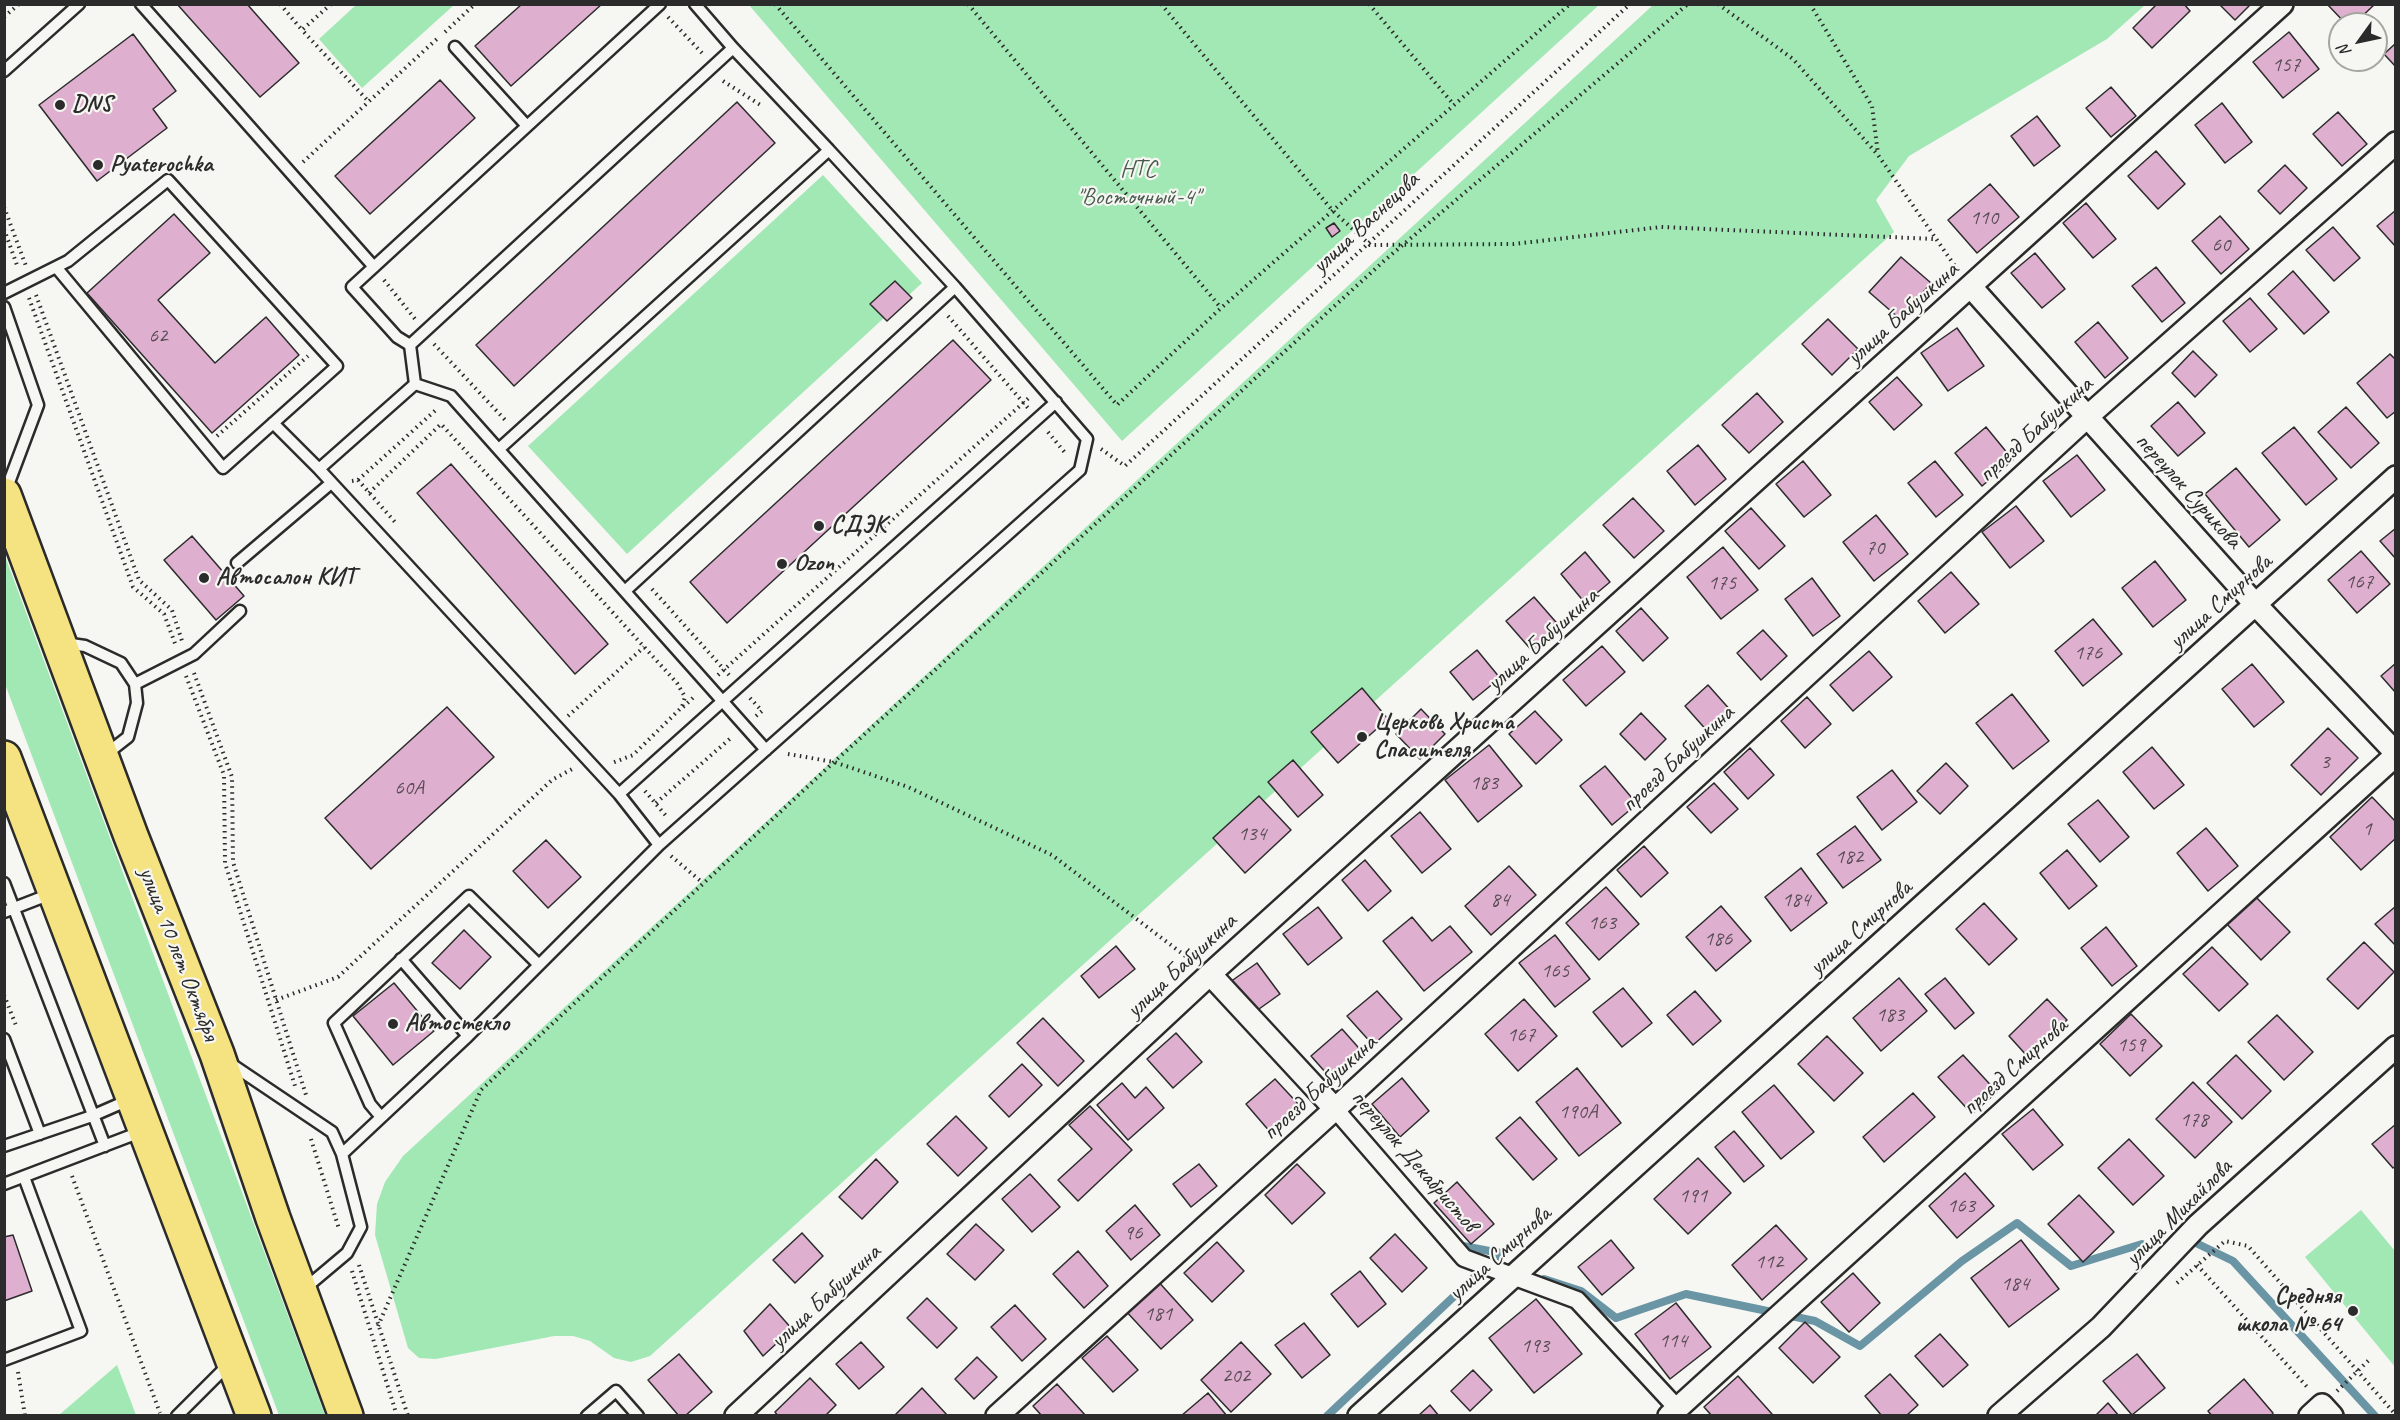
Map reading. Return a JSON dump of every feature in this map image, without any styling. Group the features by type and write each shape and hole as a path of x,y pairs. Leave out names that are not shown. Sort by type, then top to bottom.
{"main road":[{"name":"улица 10 лет Октября","path":"4,494 102,757 217,1054 346,1416"},
{"path":"4,758 254,1416"}],"street":[{"name":"улица Бабушкина","path":"736,1416 1210,975 2282,4"},
{"name":"проезд Бабушкина","path":"997,1416 2087,417 2396,143"},
{"name":"переулок Сурикова","path":"1971,287 2256,605 2396,754"},
{"name":"улица Смирнова","path":"1359,1416 2396,477"},
{"name":"проезд Смирнова","path":"1676,1413 2396,754"},
{"name":"переулок Декабристов","path":"1210,975 1335,1108 1464,1258 1577,1300 1676,1413"},
{"name":"улица Михайлова","path":"1999,1416 2101,1327 2219,1205 2396,1047"}],"lane":[{"path":"4,71 79,4"},
{"path":"141,4 374,267"},
{"path":"342,1154 468,1036 659,845 1080,470 1088,439 955,286 733,48 695,4"},
{"path":"410,345 396,337 352,287 659,5"},
{"path":"455,47 527,126"},
{"path":"410,345 733,48"},
{"path":"499,449 828,150"},
{"path":"4,293 27,282 56,267 68,261 168,180 337,366 223,468 56,267"},
{"path":"625,591 955,286"},
{"path":"4,306 38,405 4,494"},
{"path":"410,345 415,384"},
{"path":"415,384 451,396 766,750"},
{"path":"319,469 415,384"},
{"path":"619,794 1056,402"},
{"path":"273,423 319,469 330,484 619,794 659,845"},
{"path":"237,563 330,484"},
{"path":"135,684 184,659 240,611"},
{"path":"59,642 85,646 104,653 121,663 135,684 137,703 128,737 102,757"},
{"path":"4,883 9,910 105,1146"},
{"path":"9,910 56,892"},
{"path":"381,1117 370,1104 334,1023 469,896 539,965"},
{"path":"402,959 468,1036"},
{"path":"4,1038 40,1134"},
{"path":"217,1054 332,1132 342,1154 360,1227 350,1249 300,1292"},
{"path":"4,1146 92,1116 134,1098"},
{"path":"4,1184 146,1130"},
{"path":"4,1360 81,1331 24,1176"},
{"path":"177,1416 233,1360"},
{"path":"587,1416 616,1391 638,1416"}],"path":[{"path":"4,17 19,4"},
{"path":"280,4 369,102"},
{"path":"302,30 331,4"},
{"path":"310,171 302,163 475,4"},
{"path":"775,4 1117,405 1221,308 1570,4"},
{"path":"968,4 1221,308"},
{"path":"1161,4 1332,210 1370,245 1514,244 1661,227 1934,239"},
{"path":"1369,4 1454,105"},
{"name":"улица Васнецова","path":"1088,439 1125,466 1370,245 1630,4"},
{"path":"378,1326 482,1090 834,762 1402,245 1688,4"},
{"path":"1718,4 1794,59 1878,155 1934,239 1971,287"},
{"path":"1810,4 1872,106 1878,155"},
{"path":"659,5 704,55 707,71 766,108"},
{"path":"436,40 443,50"},
{"path":"4,207 27,282 134,587 164,614 232,777 233,862 314,1119"},
{"path":"4,229 27,282 139,580 172,610 184,659 224,775 225,863 302,1110 408,1416"},
{"path":"937,303 1080,470"},
{"path":"205,447 319,347"},
{"path":"276,1000 338,977 552,780 586,761 603,758 613,763 633,755 682,707 1043,386"},
{"path":"330,484 358,480 451,396"},
{"path":"369,493 441,424 677,683 685,697 682,707"},
{"path":"358,480 400,529"},
{"path":"568,716 644,647"},
{"path":"560,707 575,725"},
{"path":"766,750 834,762 908,787 1052,855 1210,975"},
{"path":"659,845 703,883"},
{"path":"4,995 21,1040"},
{"path":"67,1161 161,1416"},
{"path":"2203,1259 2224,1241 2248,1246 2396,1414"},
{"path":"350,1249 397,1416"},
{"path":"2197,1265 2325,1407 2357,1371 2372,1358"},
{"path":"16,1355 25,1416"}],"green space":[{"path":"357,4 454,5 362,88 319,39"},
{"name":"НТС \"Восточный-4\"","path":"749,5 1599,5 1122,441"},
{"path":"1653,5 2145,5 2107,39 1909,156 1876,200 1894,232 650,1356 631,1362 614,1358 590,1341 573,1336 554,1336 436,1359 419,1358 408,1348 375,1235 377,1204 385,1182 403,1156"},
{"path":"823,175 922,283 627,554 528,446"},
{"path":"4,556 325,1415 279,1415 5,684"},
{"path":"2361,1210 2395,1251 2395,1367 2305,1257"},
{"path":"117,1365 136,1415 59,1415"}],"building":[{"path":"177,4 247,4 299,63 260,97"},
{"path":"522,4 602,4 511,86 475,46"},
{"path":"2157,4 2184,4 2190,11 2152,48 2133,28"},
{"path":"2219,4 2251,4 2235,20"},
{"path":"2327,4 2375,4 2367,12 2335,12"},
{"path":"2289,32 2319,69 2283,98 2253,62"},
{"path":"133,34 176,91 153,109 167,128 97,181 39,105"},
{"path":"2396,43 2396,67 2388,58 2388,50"},
{"path":"440,80 475,118 370,214 335,176"},
{"path":"2111,87 2136,116 2111,137 2086,108"},
{"path":"737,102 775,143 514,386 476,345"},
{"path":"2222,103 2252,142 2225,163 2195,125"},
{"path":"2338,112 2367,144 2342,166 2313,134"},
{"path":"2037,116 2060,146 2034,166 2011,136"},
{"path":"2156,151 2185,184 2158,209 2128,176"},
{"path":"2285,165 2307,188 2280,214 2258,191"},
{"path":"1990,184 2019,217 1977,253 1948,220"},
{"path":"2086,203 2116,239 2093,258 2063,223"},
{"path":"2396,210 2396,247 2377,226"},
{"path":"174,214 210,253 158,300 215,363 266,317 299,355 212,433 87,293"},
{"path":"2220,216 2249,249 2221,274 2192,241"},
{"path":"1334,223 1340,231 1332,237 1326,228"},
{"path":"2333,227 2360,258 2334,281 2306,250"},
{"path":"2035,253 2065,289 2042,308 2011,273"},
{"path":"1901,257 1931,283 1900,319 1869,292"},
{"path":"2156,267 2185,303 2162,322 2132,286"},
{"path":"2293,271 2329,312 2304,334 2268,294"},
{"path":"895,281 912,298 887,321 870,304"},
{"path":"2250,298 2277,329 2250,352 2223,321"},
{"path":"1828,319 1858,349 1832,375 1802,344"},
{"path":"2098,322 2128,358 2105,378 2075,342"},
{"path":"1957,328 1984,366 1948,391 1921,353"},
{"path":"953,340 991,380 727,623 690,582"},
{"path":"2193,351 2217,375 2195,397 2172,373"},
{"path":"2390,354 2396,360 2396,411 2387,418 2357,383"},
{"path":"1897,377 1922,405 1894,430 1869,402"},
{"path":"1757,393 1783,422 1749,453 1722,425"},
{"path":"2178,402 2205,433 2178,456 2151,426"},
{"path":"2346,407 2379,443 2351,468 2318,432"},
{"path":"1986,427 2013,460 1982,486 1955,453"},
{"path":"2294,427 2337,479 2306,505 2262,453"},
{"path":"1698,445 1726,479 1695,505 1667,471"},
{"path":"2077,455 2105,490 2071,517 2043,481"},
{"path":"1803,461 1831,495 1804,517 1776,484"},
{"path":"1935,461 1963,495 1936,517 1908,483"},
{"path":"451,464 608,644 575,674 417,493"},
{"path":"2236,468 2280,520 2249,547 2205,494"},
{"path":"1633,498 1664,531 1634,558 1603,525"},
{"path":"2016,506 2044,541 2010,568 1982,532"},
{"path":"1751,508 1785,546 1759,569 1725,531"},
{"path":"1876,515 1908,554 1874,581 1843,542"},
{"path":"2396,528 2396,559 2380,541"},
{"name":"Автосалон КИТ","path":"192,536 244,596 216,620 164,560"},
{"path":"1723,547 1758,590 1721,619 1687,577"},
{"path":"2361,551 2390,584 2357,613 2328,580"},
{"path":"1585,552 1610,582 1585,603 1561,574"},
{"path":"2155,561 2186,600 2153,627 2122,588"},
{"path":"1951,572 1979,604 1945,633 1918,601"},
{"path":"1812,578 1840,616 1813,636 1785,599"},
{"path":"1534,597 1562,629 1534,653 1506,621"},
{"path":"1641,608 1668,638 1643,661 1616,631"},
{"path":"2093,619 2122,654 2083,686 2055,651"},
{"path":"1763,630 1787,656 1761,680 1737,653"},
{"path":"1602,646 1625,672 1586,706 1563,680"},
{"path":"1477,650 1500,678 1473,700 1450,672"},
{"path":"1869,651 1892,677 1853,711 1830,685"},
{"path":"2396,663 2396,693 2381,676"},
{"path":"2252,664 2284,702 2254,727 2222,689"},
{"path":"1708,685 1732,712 1709,733 1685,706"},
{"path":"1362,688 1388,719 1338,763 1311,732"},
{"path":"2012,694 2049,741 2013,769 1976,723"},
{"path":"1807,697 1831,724 1805,748 1781,721"},
{"path":"447,707 494,757 371,869 325,818"},
{"path":"1421,709 1445,734 1420,759 1396,734"},
{"path":"1535,711 1562,740 1536,764 1509,734"},
{"path":"1641,713 1666,739 1645,760 1620,734"},
{"path":"2328,728 2358,758 2321,795 2291,765"},
{"path":"1489,745 1522,786 1478,822 1445,780"},
{"path":"2152,747 2184,785 2154,809 2123,772"},
{"path":"1750,748 1774,775 1748,799 1724,772"},
{"path":"1293,760 1323,795 1298,817 1268,782"},
{"path":"1946,763 1968,786 1940,814 1917,791"},
{"path":"1605,766 1637,804 1612,825 1580,786"},
{"path":"1892,770 1917,802 1882,830 1857,797"},
{"path":"1714,783 1738,809 1711,833 1687,807"},
{"path":"1259,796 1291,830 1245,873 1213,838"},
{"path":"2372,797 2396,822 2396,838 2361,870 2330,837"},
{"path":"2098,800 2129,837 2100,862 2068,824"},
{"path":"1420,812 1451,849 1422,873 1391,836"},
{"path":"1855,826 1881,860 1843,888 1817,854"},
{"path":"2206,828 2238,866 2208,891 2177,853"},
{"path":"546,840 581,877 548,908 513,871"},
{"path":"1644,846 1668,873 1641,897 1617,870"},
{"path":"2067,850 2097,886 2069,909 2040,873"},
{"path":"1365,860 1391,891 1368,911 1342,880"},
{"path":"1509,866 1536,895 1491,935 1465,906"},
{"path":"1801,868 1827,903 1791,931 1765,897"},
{"path":"1606,887 1639,924 1599,960 1566,923"},
{"path":"2254,895 2290,932 2261,960 2225,922"},
{"path":"1984,903 2017,939 1989,965 1956,929"},
{"path":"1721,906 1751,941 1716,971 1686,937"},
{"path":"2396,906 2396,946 2375,924"},
{"path":"1318,907 1342,938 1308,965 1283,934"},
{"path":"1412,917 1432,941 1450,926 1472,952 1424,991 1383,941"},
{"path":"2106,927 2137,966 2112,986 2081,948"},
{"path":"464,930 491,957 460,989 432,963"},
{"path":"1555,935 1590,979 1555,1007 1519,963"},
{"path":"2364,942 2394,972 2358,1009 2327,979"},
{"path":"1116,946 1135,969 1099,998 1081,976"},
{"path":"2212,947 2248,984 2219,1011 2183,974"},
{"path":"1257,963 1280,994 1252,1014 1230,982"},
{"path":"1899,978 1927,1011 1881,1051 1853,1018"},
{"path":"1945,978 1974,1013 1955,1029 1925,994"},
{"name":"Автостекло","path":"394,983 434,1031 393,1065 353,1016"},
{"path":"1623,988 1652,1023 1622,1047 1593,1012"},
{"path":"1377,991 1402,1019 1373,1045 1347,1016"},
{"path":"1695,991 1721,1021 1693,1045 1667,1015"},
{"path":"1524,999 1557,1036 1518,1071 1485,1034"},
{"path":"2047,999 2067,1020 2028,1057 2009,1036"},
{"path":"2131,1014 2162,1046 2130,1076 2100,1044"},
{"path":"2277,1015 2313,1052 2284,1080 2248,1042"},
{"path":"1043,1018 1084,1061 1058,1086 1017,1043"},
{"path":"1342,1029 1365,1055 1334,1082 1311,1056"},
{"path":"1176,1033 1202,1062 1173,1088 1147,1059"},
{"path":"1827,1036 1863,1073 1834,1101 1798,1064"},
{"path":"1963,1055 1997,1092 1972,1114 1938,1077"},
{"path":"2236,1055 2271,1091 2242,1119 2207,1083"},
{"path":"1022,1064 1042,1085 1009,1117 989,1096"},
{"path":"1577,1068 1621,1123 1579,1156 1536,1102"},
{"path":"1402,1078 1429,1111 1400,1137 1372,1104"},
{"path":"1275,1079 1301,1107 1271,1133 1246,1104"},
{"path":"2193,1082 2232,1122 2195,1158 2156,1119"},
{"path":"1122,1083 1135,1098 1146,1087 1164,1108 1128,1140 1097,1105"},
{"path":"1774,1085 1814,1132 1781,1159 1742,1112"},
{"path":"1913,1093 1935,1117 1884,1162 1863,1137"},
{"path":"1090,1106 1132,1150 1078,1201 1058,1180 1092,1149 1069,1125"},
{"path":"2033,1109 2063,1145 2033,1170 2002,1134"},
{"path":"956,1116 987,1148 958,1176 927,1144"},
{"path":"1520,1117 1557,1159 1533,1180 1496,1138"},
{"path":"2396,1124 2396,1166 2393,1168 2372,1144"},
{"path":"1734,1131 1764,1166 1744,1182 1715,1147"},
{"path":"2129,1139 2164,1176 2133,1205 2098,1168"},
{"path":"1698,1158 1731,1193 1688,1234 1654,1199"},
{"path":"876,1159 898,1182 862,1219 839,1197"},
{"path":"1199,1164 1217,1186 1191,1207 1173,1184"},
{"path":"1297,1164 1325,1193 1292,1224 1265,1195"},
{"path":"1965,1173 1994,1206 1957,1238 1929,1206"},
{"path":"1030,1174 1060,1207 1032,1232 1002,1199"},
{"path":"1457,1182 1494,1224 1471,1244 1434,1203"},
{"path":"2079,1195 2114,1232 2083,1262 2048,1224"},
{"path":"1135,1205 1160,1235 1131,1260 1106,1231"},
{"path":"976,1224 1004,1250 975,1280 947,1254"},
{"path":"1776,1225 1807,1259 1762,1300 1732,1265"},
{"path":"802,1233 823,1256 795,1283 773,1260"},
{"path":"1395,1234 1427,1268 1402,1292 1370,1258"},
{"path":"13,1235 32,1291 4,1301 4,1237"},
{"path":"1611,1240 1634,1268 1602,1295 1578,1267"},
{"path":"2021,1240 2059,1289 2009,1327 1971,1278"},
{"path":"1217,1242 1244,1271 1212,1302 1184,1273"},
{"path":"1078,1251 1108,1286 1084,1308 1053,1274"},
{"path":"1360,1271 1386,1304 1358,1327 1331,1294"},
{"path":"1853,1273 1880,1303 1849,1332 1821,1302"},
{"path":"1156,1279 1193,1320 1161,1349 1124,1309"},
{"path":"927,1298 957,1328 937,1348 907,1318"},
{"path":"1536,1299 1582,1354 1534,1393 1489,1338"},
{"path":"1676,1303 1711,1347 1670,1379 1635,1334"},
{"path":"770,1304 792,1329 763,1356 744,1331"},
{"path":"1015,1305 1046,1339 1022,1361 991,1327"},
{"path":"1805,1322 1840,1357 1813,1383 1779,1348"},
{"path":"1304,1323 1330,1355 1302,1378 1275,1345"},
{"path":"1940,1334 1968,1365 1943,1387 1915,1356"},
{"path":"1107,1336 1138,1370 1113,1392 1082,1358"},
{"path":"861,1342 884,1367 859,1389 836,1364"},
{"path":"1241,1342 1271,1374 1231,1412 1201,1380"},
{"path":"679,1354 712,1392 685,1416 679,1416 648,1380"},
{"path":"2137,1354 2165,1388 2132,1415 2103,1381"},
{"path":"977,1357 997,1377 974,1399 955,1379"},
{"path":"1473,1370 1492,1390 1470,1411 1451,1391"},
{"path":"1890,1374 1918,1405 1906,1416 1882,1416 1865,1396"},
{"path":"1738,1376 1772,1414 1770,1416 1712,1416 1704,1407"},
{"path":"810,1378 836,1405 825,1416 778,1416 775,1412"},
{"path":"2244,1379 2273,1413 2271,1416 2212,1416 2208,1411"},
{"path":"1057,1384 1086,1416 1042,1416 1033,1406"},
{"path":"922,1388 948,1416 894,1416"},
{"path":"1208,1393 1227,1416 1181,1416"},
{"path":"2108,1403 2119,1416 2095,1416"},
{"path":"1430,1405 1439,1416 1418,1416"}],"waterway":[{"path":"1544,1279 1581,1291 1616,1318 1686,1294 1815,1321 1860,1346 1962,1261 2017,1223 2071,1266 2142,1244"},
{"path":"2198,1244 2233,1261 2375,1416"},
{"path":"1458,1245 1500,1253"},
{"path":"1327,1416 1500,1253"}],"place":[{"name":"DNS","path":"60,105"},
{"name":"Pyaterochka","path":"98,165"},
{"name":"СДЭК","path":"819,526"},
{"name":"Ozon","path":"782,564"},
{"name":"Автосалон КИТ","path":"204,578"},
{"name":"Церковь Христа Спасителя","path":"1362,737"},
{"name":"Автостекло","path":"393,1024"},
{"name":"Средняя школа № 64","path":"2353,1311"}]}
